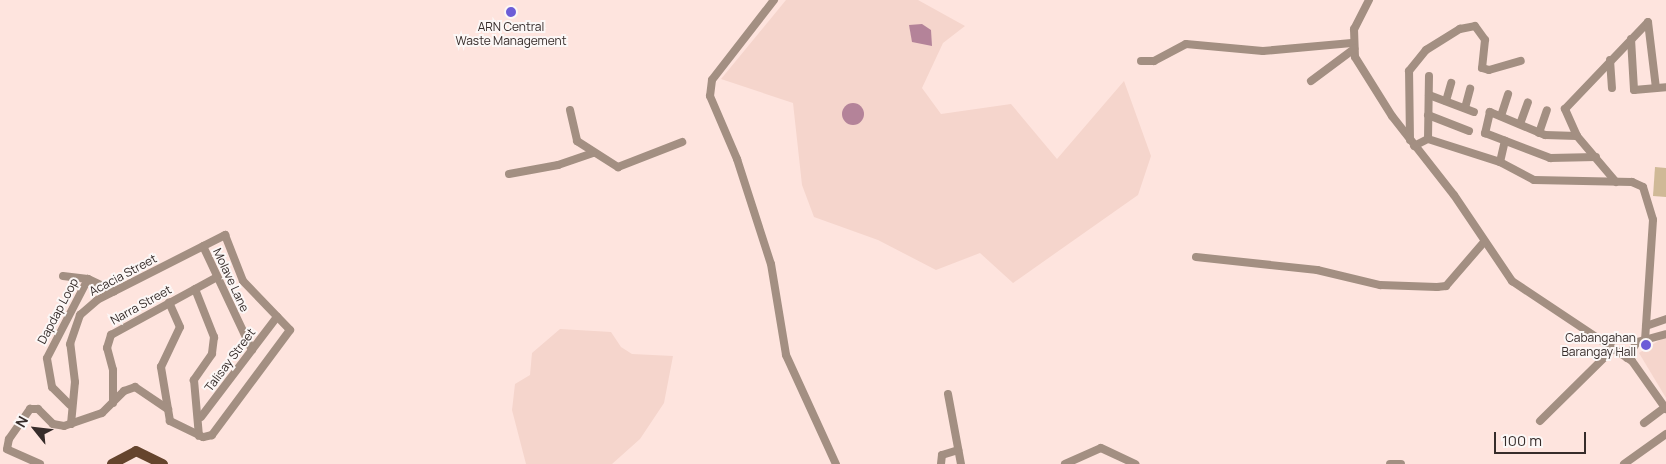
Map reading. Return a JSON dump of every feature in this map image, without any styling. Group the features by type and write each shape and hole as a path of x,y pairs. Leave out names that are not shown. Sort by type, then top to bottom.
{"main road":[{"path":"112,464 136,451 162,464"}],"street":[{"path":"774,0 712,80 710,96 737,159 771,264 786,355 836,464"},
{"path":"1311,81 1353,46 1369,0"},
{"path":"1616,182 1576,136 1565,109 1610,60 1649,22 1656,88"},
{"path":"1412,143 1409,72 1426,50 1460,29 1475,26 1485,40 1482,68 1489,70 1521,61"},
{"path":"1631,39 1634,90 1666,88"},
{"path":"1141,61 1154,61 1186,44 1262,51 1353,46"},
{"path":"1353,46 1412,143 1518,289 1627,358 1666,408 1644,423"},
{"path":"1610,60 1612,88"},
{"path":"1428,139 1429,76"},
{"path":"1446,101 1451,83"},
{"path":"1466,108 1470,89"},
{"path":"1501,116 1508,94"},
{"path":"1429,95 1474,112"},
{"path":"1520,124 1528,102"},
{"path":"570,110 577,141 593,153 618,167 682,142"},
{"path":"1539,133 1547,110"},
{"path":"1576,136 1539,133 1490,112 1485,133 1550,158 1596,157"},
{"path":"1428,115 1469,131"},
{"path":"1412,143 1428,139 1500,162 1534,180 1638,184 1649,198 1653,230 1645,339"},
{"path":"1500,162 1505,141"},
{"path":"509,174 558,166 593,153"},
{"name":"Acacia Street","path":"71,424 70,405 75,382 70,350 73,329 85,310 114,292 224,235 243,281 277,317"},
{"path":"1196,257 1317,270 1380,285 1437,287 1446,286 1484,242"},
{"name":"Molave Lane","path":"203,246 252,350"},
{"path":"63,276 88,278 114,292"},
{"name":"Narra Street","path":"113,403 109,339 118,329 217,277"},
{"name":"Dapdap Loop","path":"70,405 52,387 47,358 88,278"},
{"path":"196,289 214,338 213,351 194,380 201,417 199,436"},
{"path":"170,302 180,327 162,361 168,409 173,425 199,436 212,435 290,330 277,317"},
{"name":"Talisay Street","path":"201,417 277,317"},
{"path":"1646,326 1666,319"},
{"path":"1627,358 1637,342 1666,334"},
{"path":"1540,421 1612,349"},
{"path":"40,464 7,449 27,412 34,408 58,426 71,424 98,415 135,387 168,409"},
{"path":"948,394 961,464"},
{"path":"1624,464 1666,434"},
{"path":"1061,464 1066,464 1101,448 1134,464"},
{"path":"941,464 942,455 958,450"},
{"path":"1390,464 1401,464"}],"shaded area":[{"path":"786,0 918,0 965,26 943,43 922,88 941,114 1011,104 1057,159 1124,81 1151,156 1138,195 1013,283 980,253 936,270 878,240 814,217 802,185 793,103 721,79"},
{"path":"922,24 931,30 932,46 912,42 909,25"},
{"path":"853,103 861,106 864,114 861,122 853,125 845,122 842,114 845,106"},
{"path":"1655,167 1666,168 1666,197 1653,196"},
{"path":"560,329 611,332 621,347 632,354 673,356 664,403 640,439 612,464 526,464 512,410 515,384 530,375 532,353"},
{"path":"1666,336 1666,398 1639,353"}],"place":[{"name":"ARN Central Waste Management","path":"511,12"},
{"name":"Cabangahan Barangay Hall","path":"1646,345"}]}
